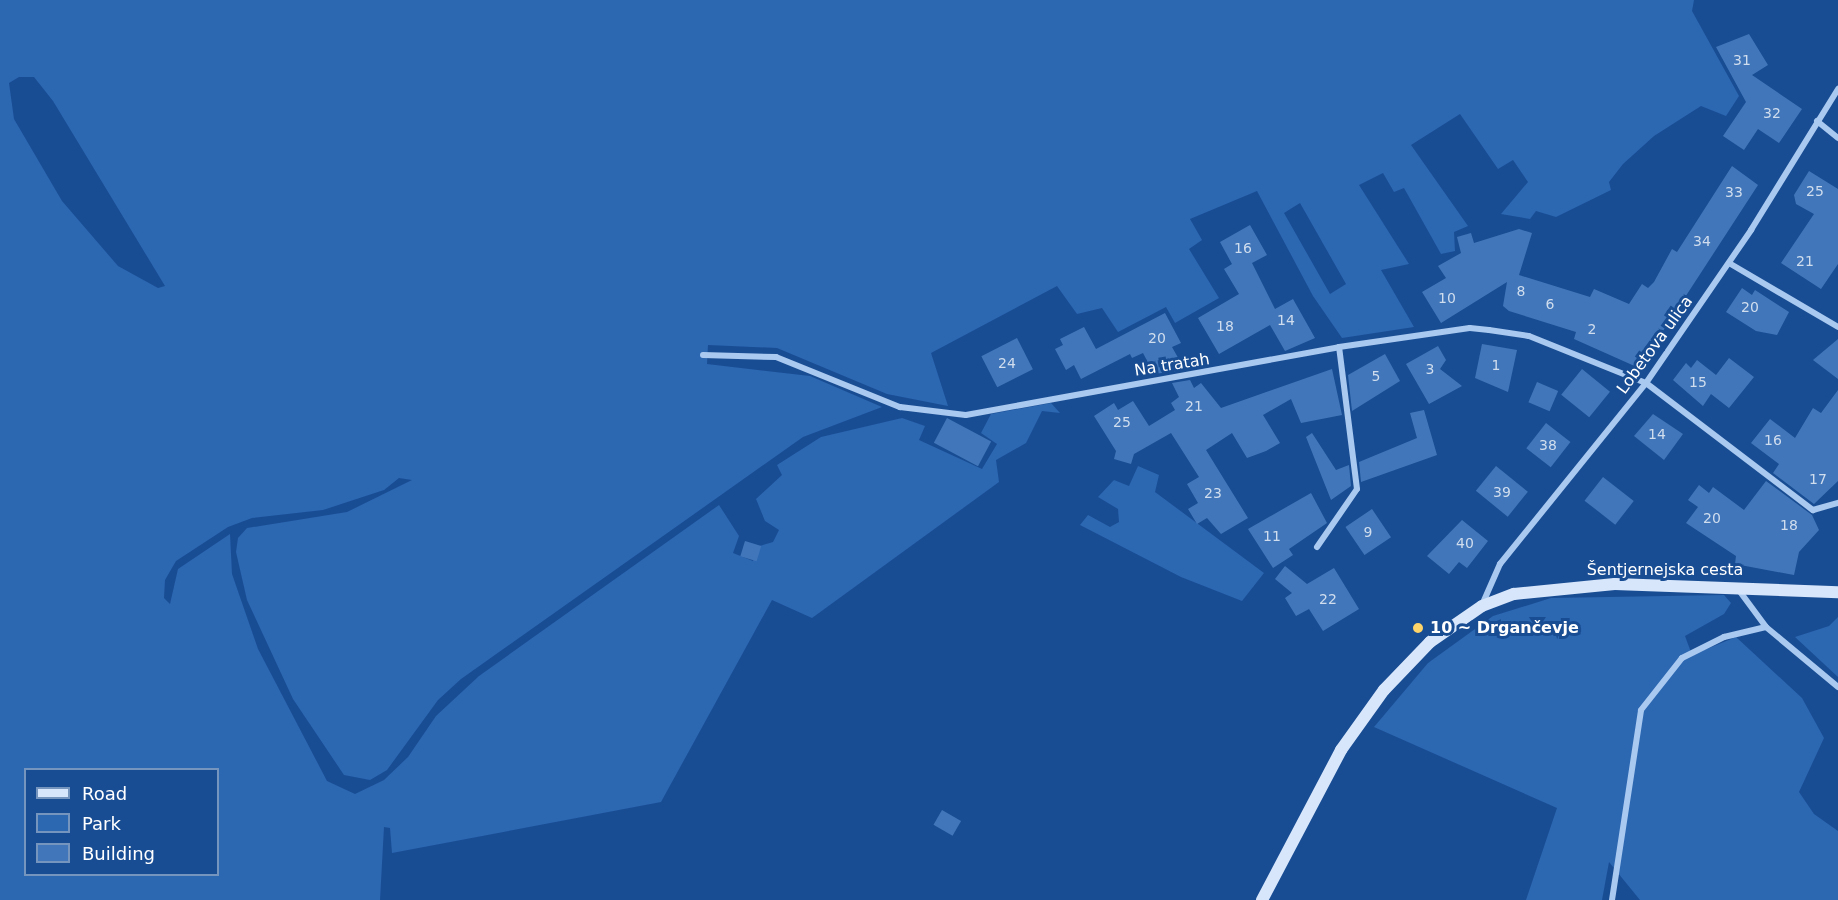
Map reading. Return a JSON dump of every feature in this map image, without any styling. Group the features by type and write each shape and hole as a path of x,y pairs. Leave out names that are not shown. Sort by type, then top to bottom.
{"main road":[{"name":"Šentjernejska cesta","path":"1262,900 1341,750 1401,671 1430,642 1482,606 1514,594 1593,585 1736,587 1838,592"}],"street":[{"name":"Lobetova ulica","path":"1482,606 1500,564 1646,383 1729,263 1838,89"},
{"path":"1817,121 1838,138"},
{"path":"1729,263 1838,327"},
{"name":"Na tratah","path":"703,355 776,357 900,407 966,415 1339,347 1470,328 1529,336 1646,383 1813,510 1838,503"},
{"path":"1317,547 1357,489 1339,347"},
{"path":"1736,587 1766,627 1838,687"},
{"path":"1612,900 1641,710 1682,658 1724,637 1766,627"}],"green space":[{"path":"0,0 1694,0 1692,11 1739,96 1726,116 1701,106 1654,136 1623,164 1609,182 1611,190 1556,217 1536,211 1530,219 1501,214 1528,182 1513,160 1498,169 1460,114 1411,145 1468,226 1454,232 1455,251 1441,254 1404,188 1394,192 1383,173 1359,185 1409,264 1381,270 1414,327 1342,338 1313,296 1257,191 1190,219 1202,240 1189,249 1219,298 1175,323 1166,307 1118,332 1102,308 1077,314 1057,286 931,353 948,406 887,394 777,348 708,345 707,364 810,376 882,407 803,437 461,679 438,700 387,770 370,780 344,775 293,699 247,600 236,552 238,538 247,528 347,512 412,480 399,478 384,490 323,510 252,518 228,527 176,561 165,580 164,598 170,604 178,569 230,534 232,574 258,649 327,781 355,794 384,780 408,757 436,716 479,676 719,505 739,536 733,553 753,561 756,547 773,542 779,530 765,521 756,499 782,475 777,465 821,437 902,418 925,426 919,440 982,469 997,444 981,433 991,414 1051,403 1060,413 1042,411 1026,443 996,460 999,482 812,618 772,600 661,802 392,853 390,828 384,827 380,900 0,900","holes":["19,77 34,77 53,101 165,286 158,288 118,266 62,201 14,119 9,83","1300,203 1346,284 1330,294 1284,213"]},
{"path":"1138,466 1159,475 1155,492 1264,573 1242,601 1181,577 1080,525 1088,515 1110,527 1119,522 1118,509 1098,497 1114,480 1129,486"},
{"path":"1724,595 1731,603 1724,614 1685,636 1692,655 1736,637 1802,698 1824,738 1799,792 1814,814 1838,831 1838,900 1640,900 1609,862 1602,900 1526,900 1557,808 1374,727 1428,663 1493,616 1551,598"},
{"path":"1838,617 1838,677 1795,637 1829,626"}],"building":[{"path":"1749,34 1768,65 1752,75 1802,109 1779,143 1758,129 1744,150 1723,136 1746,102 1716,47"},
{"path":"1732,166 1758,185 1639,368 1574,339 1576,332 1509,311 1503,306 1507,282 1441,323 1422,292 1446,278 1438,266 1461,253 1457,237 1471,233 1474,243 1519,229 1532,233 1519,275 1590,297 1594,289 1629,304 1642,284 1648,288 1654,282 1672,249 1677,252"},
{"path":"1809,171 1838,189 1838,264 1821,289 1781,263 1814,214 1796,204 1794,195"},
{"path":"1250,225 1267,255 1252,263 1275,309 1293,299 1315,338 1285,351 1270,325 1219,354 1198,318 1239,294 1224,269 1232,264 1220,242"},
{"path":"1742,288 1752,295 1755,290 1789,312 1777,335 1756,331 1726,312"},
{"path":"1165,313 1181,343 1172,347 1185,370 1154,374 1143,353 1132,358 1130,354 1081,379 1074,365 1066,370 1055,349 1063,345 1060,339 1084,327 1096,349"},
{"path":"1017,338 1033,369 997,387 981,356"},
{"path":"1838,339 1838,379 1813,360"},
{"path":"1482,344 1517,350 1508,392 1475,378"},
{"path":"1438,346 1446,360 1440,369 1462,386 1429,404 1406,364"},
{"path":"1385,354 1400,381 1352,411 1348,375"},
{"path":"1729,358 1754,377 1729,408 1711,394 1703,406 1673,380 1686,363 1691,368 1697,360 1716,375"},
{"path":"1332,369 1342,415 1301,423 1291,399 1263,415 1280,443 1247,458 1232,433 1206,450 1248,518 1221,534 1207,518 1197,524 1188,509 1198,503 1187,484 1199,477 1171,433 1134,454 1131,464 1114,459 1116,451 1094,416 1114,403 1118,410 1133,401 1149,426 1175,410 1171,403 1179,397 1172,383 1190,380 1194,388 1201,383 1221,408"},
{"path":"1582,369 1610,392 1589,417 1561,395"},
{"path":"1537,382 1558,391 1550,411 1528,402"},
{"path":"1838,390 1838,481 1814,504 1773,473 1779,464 1751,443 1770,419 1795,438 1813,408 1821,413"},
{"path":"1424,410 1437,455 1361,482 1359,462 1417,438 1410,413"},
{"path":"1653,414 1683,434 1664,460 1634,436"},
{"path":"947,418 991,441 978,466 934,443"},
{"path":"1546,423 1570,442 1551,467 1526,448"},
{"path":"1312,433 1336,470 1349,465 1351,486 1331,500 1306,437"},
{"path":"1496,466 1528,492 1508,517 1476,491"},
{"path":"1603,477 1634,501 1615,525 1585,501"},
{"path":"1766,481 1812,515 1819,530 1799,552 1794,575 1735,564 1736,556 1686,523 1698,507 1688,500 1699,485 1709,493 1713,487 1744,510"},
{"path":"1311,493 1327,523 1289,549 1293,555 1273,568 1248,529"},
{"path":"1372,509 1391,537 1364,555 1345,527"},
{"path":"1462,520 1488,541 1467,568 1459,562 1449,574 1427,556"},
{"path":"745,541 761,546 757,561 740,556"},
{"path":"1285,566 1307,584 1334,568 1359,609 1323,631 1309,609 1296,616 1285,598 1292,593 1275,579"},
{"path":"942,810 961,821 953,836 934,825"}],"place":[{"name":"10 ~ Drgančevje","path":"1418,628"}]}
